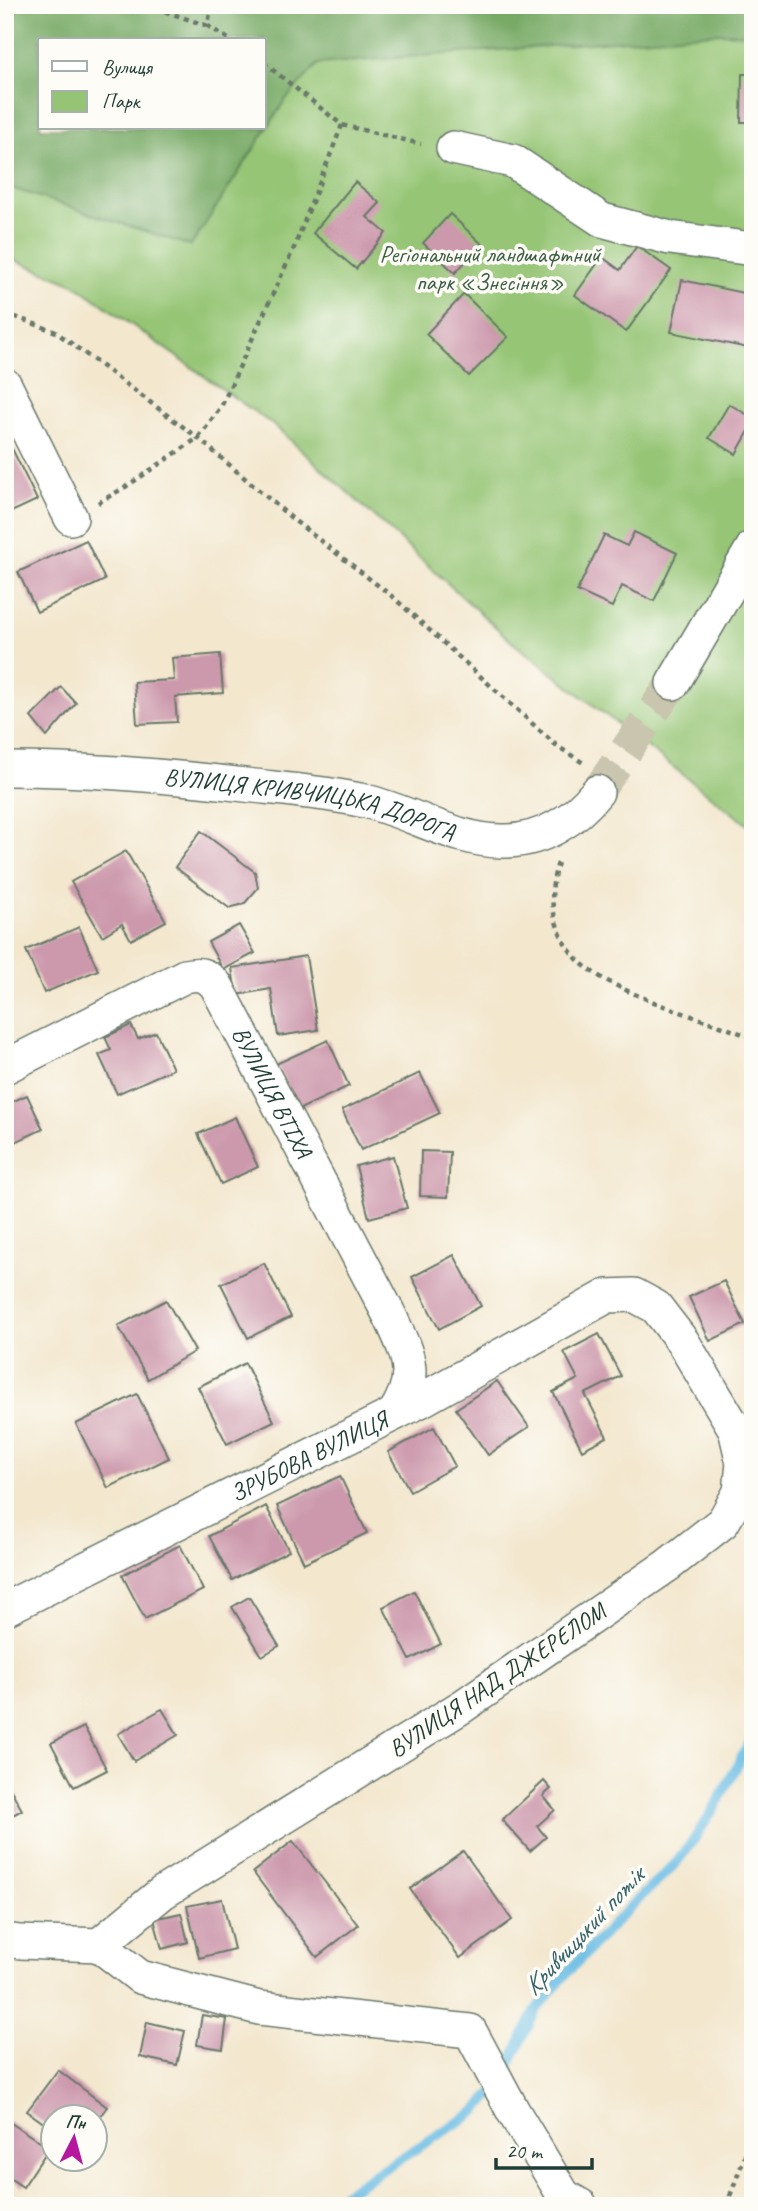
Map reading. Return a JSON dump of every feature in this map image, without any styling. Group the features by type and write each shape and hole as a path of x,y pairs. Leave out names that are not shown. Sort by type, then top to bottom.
{"street":[{"path":"453,148 513,161 602,220 670,238 753,249"},
{"path":"5,385 71,519"},
{"path":"673,683 753,547"},
{"name":"ВУЛИЦЯ КРИВЧИЦЬКА ДОРОГА","path":"5,769 61,769 173,777 300,791 365,801 473,838 506,841 531,838 560,826 587,804 592,779"},
{"name":"ВУЛИЦЯ ВТІХА","path":"5,1067 185,976 196,973 211,979 246,1039 407,1354 409,1388 394,1414"},
{"name":"ВУЛИЦЯ НАД ДЖЕРЕЛОМ","path":"99,1945 162,1893 463,1706 668,1565 723,1522 740,1492 743,1464 735,1429 682,1342 656,1307 634,1295 607,1296"},
{"name":"ЗРУБОВА ВУЛИЦЯ","path":"5,1609 394,1414 607,1296"},
{"path":"5,1940 99,1945 140,1977 259,2008 470,2031 513,2111 564,2196 581,2206"}],"path":[{"path":"146,5 208,26 227,38"},
{"path":"208,26 211,5"},
{"path":"266,65 342,125 443,149 453,148"},
{"path":"127,486 198,438 221,407 294,248 342,125"},
{"path":"5,313 56,332 198,438 295,521 393,597 592,779"},
{"path":"564,857 557,865 552,900 558,931 577,959 608,981 753,1038"},
{"path":"731,2206 730,2196 751,2140 747,2066 753,2039"}],"green space":[{"name":"Регіональний ландшафтний парк «Знесіння»","path":"5,5 753,5 753,829 512,642 276,427 74,284 5,256"},
{"path":"5,5 753,5 753,34 716,33 318,64 286,99 266,130 266,38 38,38 38,130 266,130 191,246 5,186"}],"building":[{"path":"742,74 753,74 753,122 741,122"},
{"path":"355,182 380,203 367,217 386,233 356,269 313,233"},
{"path":"450,214 482,244 455,273 423,243"},
{"path":"637,246 671,270 626,332 575,295 602,257 620,270"},
{"path":"682,280 753,295 753,349 671,332"},
{"path":"464,294 508,337 469,376 426,334"},
{"path":"729,404 753,418 753,424 736,454 709,438"},
{"path":"5,434 37,500 5,515"},
{"path":"634,532 677,553 654,601 622,586 612,607 577,591 604,535 627,546"},
{"path":"86,540 105,580 37,612 18,572"},
{"path":"220,654 223,693 175,697 177,722 137,724 134,682 174,680 172,658"},
{"path":"61,687 76,703 47,737 31,717"},
{"path":"201,831 255,872 258,888 244,904 229,908 175,867"},
{"path":"126,851 166,921 131,940 122,924 102,936 71,882"},
{"path":"239,925 255,953 223,970 208,942"},
{"path":"79,927 98,970 44,993 26,950"},
{"path":"306,956 318,1030 278,1036 271,989 236,995 232,968"},
{"path":"131,1025 138,1039 156,1032 173,1069 117,1094 99,1055 111,1050 105,1037"},
{"path":"328,1040 349,1086 298,1110 276,1064"},
{"path":"420,1073 440,1113 361,1150 342,1110"},
{"path":"27,1095 43,1129 5,1147 5,1105"},
{"path":"235,1117 258,1167 221,1184 198,1134"},
{"path":"421,1151 450,1152 448,1197 420,1196"},
{"path":"393,1156 407,1208 369,1218 356,1166"},
{"path":"454,1255 481,1306 439,1329 412,1277"},
{"path":"264,1263 291,1317 248,1338 221,1284"},
{"path":"724,1281 745,1324 710,1341 689,1297"},
{"path":"166,1300 195,1351 148,1379 118,1326"},
{"path":"599,1334 621,1376 585,1394 607,1437 582,1450 553,1392 578,1379 564,1352"},
{"path":"245,1363 274,1421 227,1444 198,1387"},
{"path":"497,1381 529,1427 488,1455 456,1409"},
{"path":"137,1394 169,1458 108,1488 76,1424"},
{"path":"434,1427 455,1466 410,1491 388,1452"},
{"path":"340,1476 367,1533 304,1563 277,1506"},
{"path":"266,1506 289,1551 232,1580 209,1536"},
{"path":"180,1545 203,1590 145,1619 122,1575"},
{"path":"414,1591 441,1644 410,1660 383,1607"},
{"path":"249,1597 279,1646 262,1656 232,1607"},
{"path":"162,1709 178,1735 134,1761 118,1734"},
{"path":"84,1727 107,1770 74,1787 51,1743"},
{"path":"5,1779 22,1810 5,1819"},
{"path":"544,1781 551,1789 543,1796 555,1810 537,1826 546,1837 530,1851 502,1820"},
{"path":"293,1841 358,1925 317,1957 253,1872"},
{"path":"463,1851 512,1920 460,1958 410,1889"},
{"path":"222,1899 234,1949 199,1958 187,1906"},
{"path":"181,1913 188,1942 162,1949 154,1919"},
{"path":"202,2015 227,2019 223,2049 197,2045"},
{"path":"147,2022 185,2031 177,2065 140,2057"},
{"path":"58,2070 100,2102 38,2102 38,2119 27,2111"},
{"path":"5,2119 38,2141 38,2164 23,2187 5,2175"}],"waterway":[{"name":"Кривчицький потік","path":"504,2076 536,2010 563,1977 676,1863 693,1841 716,1805 753,1736"},
{"name":"Кривчицький потік","path":"324,2206 475,2112 494,2092"}],"tunnel":[{"path":"597,792 673,683"}]}
